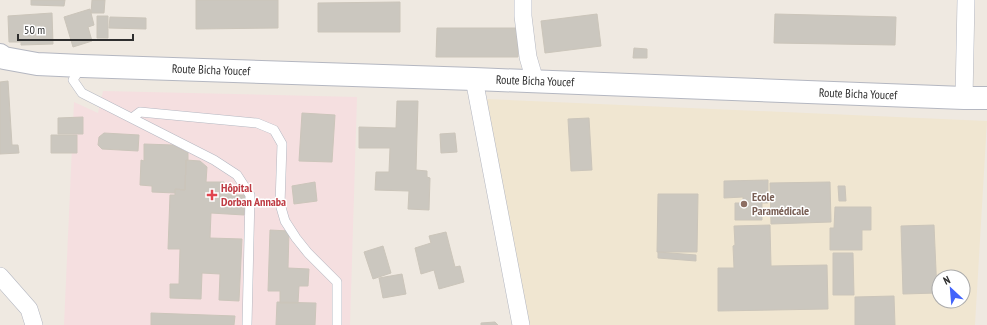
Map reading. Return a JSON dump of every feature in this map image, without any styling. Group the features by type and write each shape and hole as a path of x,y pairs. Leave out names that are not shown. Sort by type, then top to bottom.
{"main road":[{"name":"Route Bicha Youcef","path":"1,57 37,64 82,66 474,78 987,98"}],"street":[{"path":"524,0 528,57 535,81"},
{"path":"964,98 966,0"},
{"path":"474,78 521,325"},
{"path":"0,276 29,309 34,325"}],"lane":[{"path":"82,66 73,80 82,93 214,160 237,175 250,195 247,325"},
{"path":"132,118 140,112 257,123 274,130 282,144 280,204 285,221 308,253 336,282 337,325"}],"shaded area":[{"name":"Hôpital Dorban Annaba","path":"103,91 357,97 350,325 64,325 74,102 98,113"},
{"name":"Ecole Paramédicale","path":"487,99 987,121 975,325 527,325"}],"building":[{"path":"31,0 65,0 64,6 31,5"},
{"path":"92,0 105,0 104,13 91,13"},
{"path":"196,0 278,0 278,28 196,29"},
{"path":"400,2 400,32 318,32 318,3"},
{"path":"90,9 94,25 88,27 92,41 73,47 64,17"},
{"path":"52,13 53,44 21,45 21,42 9,42 8,16"},
{"path":"597,14 601,46 545,53 541,21"},
{"path":"775,14 896,17 895,45 774,43"},
{"path":"97,16 108,16 108,38 97,38"},
{"path":"110,17 146,18 146,29 109,28"},
{"path":"437,28 518,28 518,57 436,57"},
{"path":"634,48 647,49 647,58 633,58"},
{"path":"8,81 12,145 18,145 19,153 0,154 0,82"},
{"path":"397,101 418,101 416,170 427,171 427,177 430,178 429,210 408,209 409,191 375,190 376,172 389,172 390,148 359,148 359,127 396,128"},
{"path":"302,113 335,115 332,162 299,161"},
{"path":"83,117 83,134 58,134 58,118"},
{"path":"589,118 592,170 571,171 568,119"},
{"path":"104,133 139,135 138,151 102,149 98,145 99,137"},
{"path":"455,133 457,152 441,153 440,134"},
{"path":"51,135 77,135 77,153 51,153"},
{"path":"144,144 173,145 188,153 188,160 186,160 185,190 175,189 175,193 152,192 152,186 140,185 141,160 144,161"},
{"path":"186,160 200,161 207,167 206,182 224,182 224,186 231,186 230,195 245,195 244,215 211,213 210,238 242,239 239,301 219,300 220,274 202,273 201,299 170,298 170,284 179,284 180,249 168,249 170,195 175,195 175,189 185,190"},
{"path":"768,180 768,203 762,203 762,220 735,220 735,203 743,203 743,197 724,198 724,181"},
{"path":"315,182 317,201 294,204 292,186"},
{"path":"830,182 831,222 771,224 770,183"},
{"path":"838,186 845,186 846,201 839,201"},
{"path":"658,194 698,194 697,252 657,252"},
{"path":"835,207 871,207 871,230 862,230 862,250 830,250 830,228 834,228"},
{"path":"770,225 771,266 827,265 828,309 718,311 718,268 734,268 734,226"},
{"path":"934,225 936,269 931,269 931,293 903,294 901,226"},
{"path":"270,230 289,231 288,268 309,269 308,286 299,286 298,303 280,303 280,291 268,291"},
{"path":"446,232 455,267 460,266 464,282 439,289 434,270 421,274 415,248 431,243 429,236"},
{"path":"383,246 391,273 373,279 364,252"},
{"path":"658,252 696,255 696,261 658,258"},
{"path":"833,253 853,253 854,295 833,295"},
{"path":"402,274 406,294 383,298 379,278"},
{"path":"894,296 895,325 855,325 855,297"},
{"path":"277,302 316,303 315,325 276,325"},
{"path":"151,313 235,316 234,325 151,325"},
{"path":"495,322 498,325 481,325 481,323"}],"place":[{"name":"Hôpital Dorban Annaba","path":"212,195"},
{"name":"Ecole Paramédicale","path":"744,204"}]}
